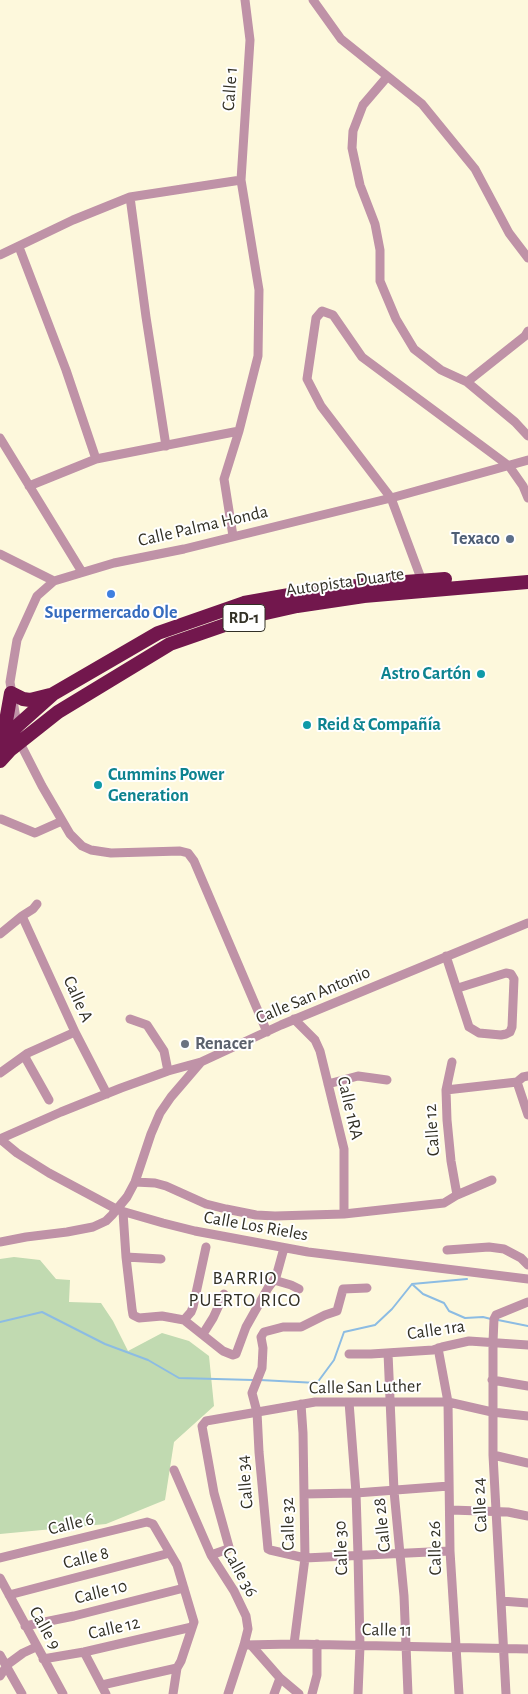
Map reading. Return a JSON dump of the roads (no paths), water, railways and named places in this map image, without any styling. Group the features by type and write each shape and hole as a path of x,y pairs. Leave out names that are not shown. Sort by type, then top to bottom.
{"highway":[{"name":"Autopista Duarte","path":"0,745 16,727 53,694 158,633 244,603 306,592 365,585 528,574"},
{"name":"Autopista Duarte","path":"0,762 10,750 58,712 170,644 248,617 297,606 364,596 528,582"},
{"path":"0,737 6,721 11,693 30,700 53,694"}],"street":[{"name":"Calle 1","path":"233,536 224,478 239,431 258,356 258,290 241,180 250,40 245,0"},
{"path":"313,0 341,39 422,104 475,169 509,233 528,258"},
{"path":"387,77 363,105 353,131 352,148 360,185 375,224 380,250 380,281 396,319 414,349 441,370 466,382 515,422 528,436"},
{"path":"0,255 73,220 130,197 241,180"},
{"path":"130,197 166,446"},
{"path":"19,247 66,370 96,459"},
{"path":"422,581 391,498 321,406 307,379 316,318 322,311 333,315 362,357 509,466 523,486 528,498"},
{"path":"466,382 525,336 528,331"},
{"path":"29,486 96,459 239,431"},
{"path":"0,438 82,572"},
{"name":"Calle Palma Honda","path":"267,1032 194,861 188,853 180,851 112,853 92,850 82,846 70,834 42,786 20,743 10,682 18,640 37,596 54,581 114,563 184,549 391,498 528,460"},
{"path":"0,554 54,581"},
{"path":"1,819 35,833 62,821"},
{"path":"0,934 37,904"},
{"name":"Calle A","path":"22,916 75,1032 107,1094"},
{"name":"Calle San Antonio","path":"0,1139 107,1094 168,1071 201,1062 294,1019 528,923"},
{"path":"446,956 458,988 466,1022 473,1030 479,1033 501,1035 510,1032 512,1027 514,979 511,974 506,973 458,988"},
{"path":"130,1019 146,1025 164,1051 168,1071"},
{"name":"Calle 1RA","path":"294,1019 315,1040 320,1051 344,1149 344,1214"},
{"path":"0,1072 18,1060 75,1032"},
{"path":"26,1056 49,1100"},
{"path":"0,1242 93,1227 120,1211 135,1182 151,1134 160,1114 171,1097 201,1062"},
{"name":"Calle 12","path":"452,1062 446,1090 451,1161 457,1195"},
{"path":"328,1084 358,1076 387,1080"},
{"path":"446,1090 518,1082 523,1077 528,1076"},
{"path":"518,1082 528,1115"},
{"name":"Calle Los Rieles","path":"0,1139 17,1153 49,1173 120,1211 195,1231 308,1252 528,1279"},
{"path":"135,1182 166,1186 206,1204 256,1215 275,1216 344,1214 444,1203 457,1195 492,1180"},
{"path":"120,1211 132,1309 135,1316 139,1318 162,1316 184,1320 223,1351 235,1355 244,1331 276,1277 284,1248"},
{"path":"184,1320 193,1307 206,1247"},
{"path":"447,1250 489,1247 504,1249 521,1258 528,1265"},
{"path":"126,1257 161,1259"},
{"path":"274,1280 299,1289"},
{"path":"244,1331 261,1337 264,1332 283,1327 301,1327 337,1311 343,1289 366,1288"},
{"path":"204,1334 214,1318 224,1294"},
{"name":"Calle 24","path":"506,1694 493,1455 492,1380 494,1320 496,1315 528,1302"},
{"name":"Calle 34","path":"261,1337 263,1348 262,1368 252,1393 257,1412 268,1549 305,1558"},
{"name":"Calle 1ra","path":"348,1354 433,1350 469,1341 528,1345"},
{"name":"Calle 26","path":"438,1348 448,1402 450,1551 459,1694"},
{"name":"Calle 28","path":"388,1353 394,1491 401,1554 408,1694"},
{"path":"492,1380 528,1386"},
{"name":"Calle San Luther","path":"211,1555 229,1549 214,1493 202,1426 206,1421 315,1402 448,1402 492,1412 528,1416"},
{"name":"Calle 30","path":"349,1402 356,1493 358,1555 360,1646 358,1694"},
{"name":"Calle 32","path":"294,1644 305,1558 301,1404"},
{"path":"493,1455 528,1463"},
{"name":"Calle 36","path":"174,1470 211,1555 234,1591 246,1616 248,1645 228,1694"},
{"path":"304,1494 394,1491 449,1486"},
{"path":"450,1510 508,1512 528,1516"},
{"name":"Calle 6","path":"0,1558 150,1522 170,1553"},
{"path":"305,1558 450,1551"},
{"path":"170,1553 177,1565 194,1622 177,1668 173,1694"},
{"name":"Calle 8","path":"9,1595 170,1553"},
{"name":"Calle 9","path":"0,1578 63,1694"},
{"name":"Calle 10","path":"25,1626 74,1616 184,1588"},
{"path":"501,1601 528,1602"},
{"name":"Calle 12","path":"43,1659 84,1652 192,1627"},
{"path":"312,1694 317,1675 317,1644"},
{"name":"Calle 11","path":"248,1645 317,1644 528,1649"},
{"path":"248,1645 298,1694"},
{"path":"0,1676 6,1667 23,1653 36,1647"},
{"path":"84,1652 106,1694"},
{"path":"0,1655 22,1694"},
{"path":"102,1685 177,1668"},
{"path":"274,1694 280,1678"}],"waterway":[{"path":"260,1380 317,1383 334,1360 344,1332 375,1325 392,1309 412,1284 467,1279"},
{"path":"412,1284 423,1294 444,1303 449,1311 465,1318 483,1317 491,1319"},
{"path":"0,1322 42,1312 105,1344 148,1360 179,1378 253,1380"},
{"path":"498,1320 528,1326"}],"place":[{"name":"Texaco","path":"510,539"},
{"name":"Supermercado Ole","path":"111,594"},
{"name":"Astro Cartón","path":"481,674"},
{"name":"Reid & Compañía","path":"307,725"},
{"name":"Cummins Power Generation","path":"98,785"},
{"name":"Renacer","path":"185,1044"}],"district":[{"name":"BARRIO PUERTO RICO","path":"245,1289"}]}
